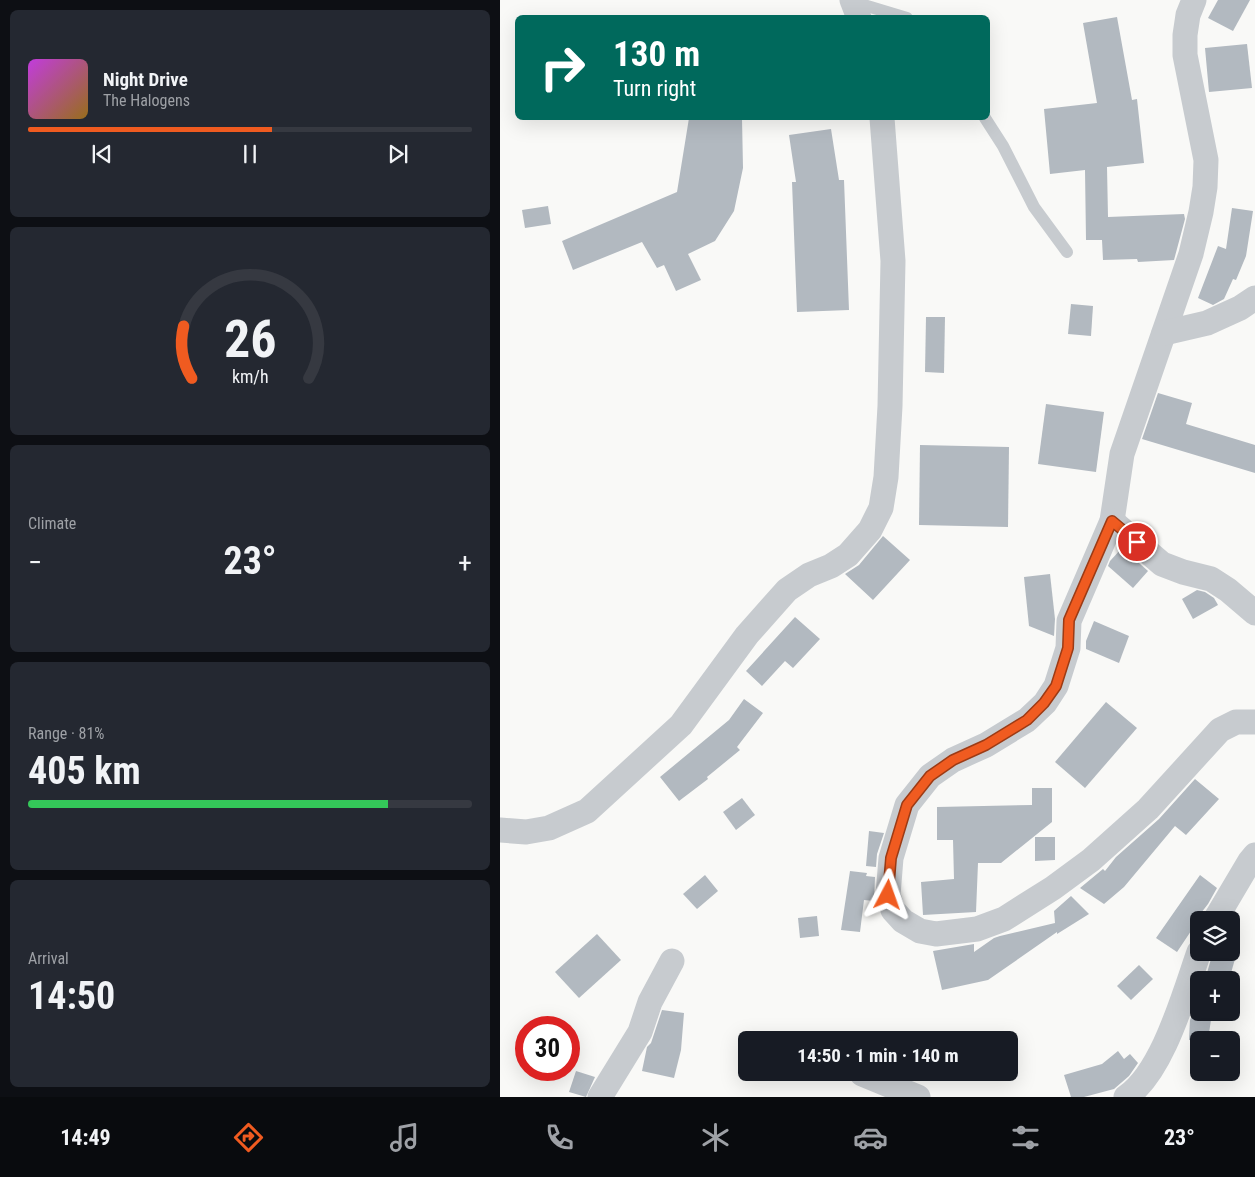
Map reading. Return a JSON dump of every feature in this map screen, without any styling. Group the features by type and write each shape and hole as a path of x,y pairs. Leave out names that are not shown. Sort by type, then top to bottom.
{"street":[{"path":"1194,0 1188,15 1185,55 1206,160 1205,187 1191,254 1122,454 1112,521 1069,620 1068,648 1056,686 1044,703 1027,720 986,745 953,760 930,776 907,805 891,858 888,895 893,910 903,921 920,931 936,934 977,929 1004,919 1053,888 1091,860 1148,809 1220,730 1236,722 1255,722"},
{"path":"500,830 526,832 549,828 587,811 680,725 747,635 787,590 809,575 831,566 848,555 870,530 881,508 885,485 890,406 892,261 882,120"},
{"path":"1164,333 1207,323 1240,308 1255,298"},
{"path":"1112,521 1162,564 1183,572 1211,579 1228,590 1255,613"},
{"path":"1221,911 1250,861 1255,856"},
{"path":"600,1097 640,1032 650,1002 672,961"},
{"path":"1126,1097 1134,1092 1150,1071 1161,1051 1196,961"},
{"path":"879,1081 918,1097"}],"lane":[{"path":"855,7 893,15"},
{"path":"986,120 1003,146 1034,207 1067,252"}],"building":[{"path":"1218,0 1250,0 1233,31 1208,18"},
{"path":"1117,17 1132,100 1137,99 1144,163 1107,167 1108,217 1184,214 1185,219 1174,260 1138,262 1137,259 1103,260 1102,240 1086,240 1085,170 1050,174 1044,109 1097,103 1083,23"},
{"path":"1247,44 1252,88 1209,92 1205,48"},
{"path":"689,120 742,120 743,168 734,211 715,241 688,254 701,280 676,291 664,265 657,268 642,242 573,270 562,241 677,192"},
{"path":"831,129 839,180 844,180 849,310 797,312 792,182 796,182 789,135"},
{"path":"548,206 551,224 525,228 522,210"},
{"path":"1232,208 1253,211 1246,256 1236,280 1233,279 1224,299 1213,305 1198,298 1218,246 1226,249"},
{"path":"1071,304 1093,306 1091,336 1068,334"},
{"path":"926,317 945,317 944,373 925,372"},
{"path":"1158,393 1192,403 1186,424 1255,445 1255,473 1142,439"},
{"path":"1046,404 1104,412 1096,472 1038,464"},
{"path":"920,445 1009,447 1008,527 919,525"},
{"path":"883,536 910,560 873,600 845,574 859,565"},
{"path":"1122,548 1148,571 1133,588 1108,566"},
{"path":"1050,574 1055,619 1054,636 1029,626 1024,577"},
{"path":"1197,590 1205,592 1214,598 1218,605 1193,619 1182,599"},
{"path":"795,617 820,639 793,668 785,661 762,686 746,671"},
{"path":"1094,621 1129,636 1119,663 1086,649 1086,641"},
{"path":"744,699 763,713 737,747 740,750 707,777 708,779 679,801 660,777 729,720"},
{"path":"1106,702 1137,728 1085,788 1055,762"},
{"path":"1195,779 1219,799 1186,835 1175,826 1124,887 1104,904 1080,888 1103,869 1105,871 1116,857 1159,819"},
{"path":"1032,788 1052,788 1052,822 1001,863 978,863 976,912 923,915 921,882 954,879 953,840 937,840 937,807 1032,805"},
{"path":"742,798 755,815 736,830 723,812"},
{"path":"869,831 884,833 877,854 876,867 866,866"},
{"path":"1035,837 1055,837 1055,860 1035,861"},
{"path":"850,871 867,873 866,876 875,877 874,901 864,900 860,932 841,930"},
{"path":"705,875 718,891 697,909 683,894"},
{"path":"1200,875 1217,888 1203,911 1190,911 1190,932 1177,952 1156,938"},
{"path":"1071,896 1089,914 1057,934 1057,932 988,980 942,990 933,951 974,944 974,952 994,938 1055,923 1054,911"},
{"path":"817,916 819,936 800,938 798,918"},
{"path":"597,934 621,960 579,998 555,972"},
{"path":"1210,961 1234,961 1232,971 1208,971"},
{"path":"1139,965 1153,979 1131,1000 1117,986"},
{"path":"662,1010 684,1013 681,1050 674,1078 642,1071 647,1047 651,1043"},
{"path":"1190,1020 1211,1021 1209,1031 1190,1031 1189,1040"},
{"path":"1118,1051 1124,1059 1130,1054 1138,1063 1129,1076 1114,1089 1084,1097 1071,1097 1064,1075 1102,1064"},
{"path":"580,1072 595,1077 586,1097 569,1092 573,1081 580,1081"}],"route":[{"path":"888,895 891,858 907,805 930,776 953,760 986,745 1027,720 1044,703 1056,686 1068,648 1069,620 1112,521 1137,542"}]}
